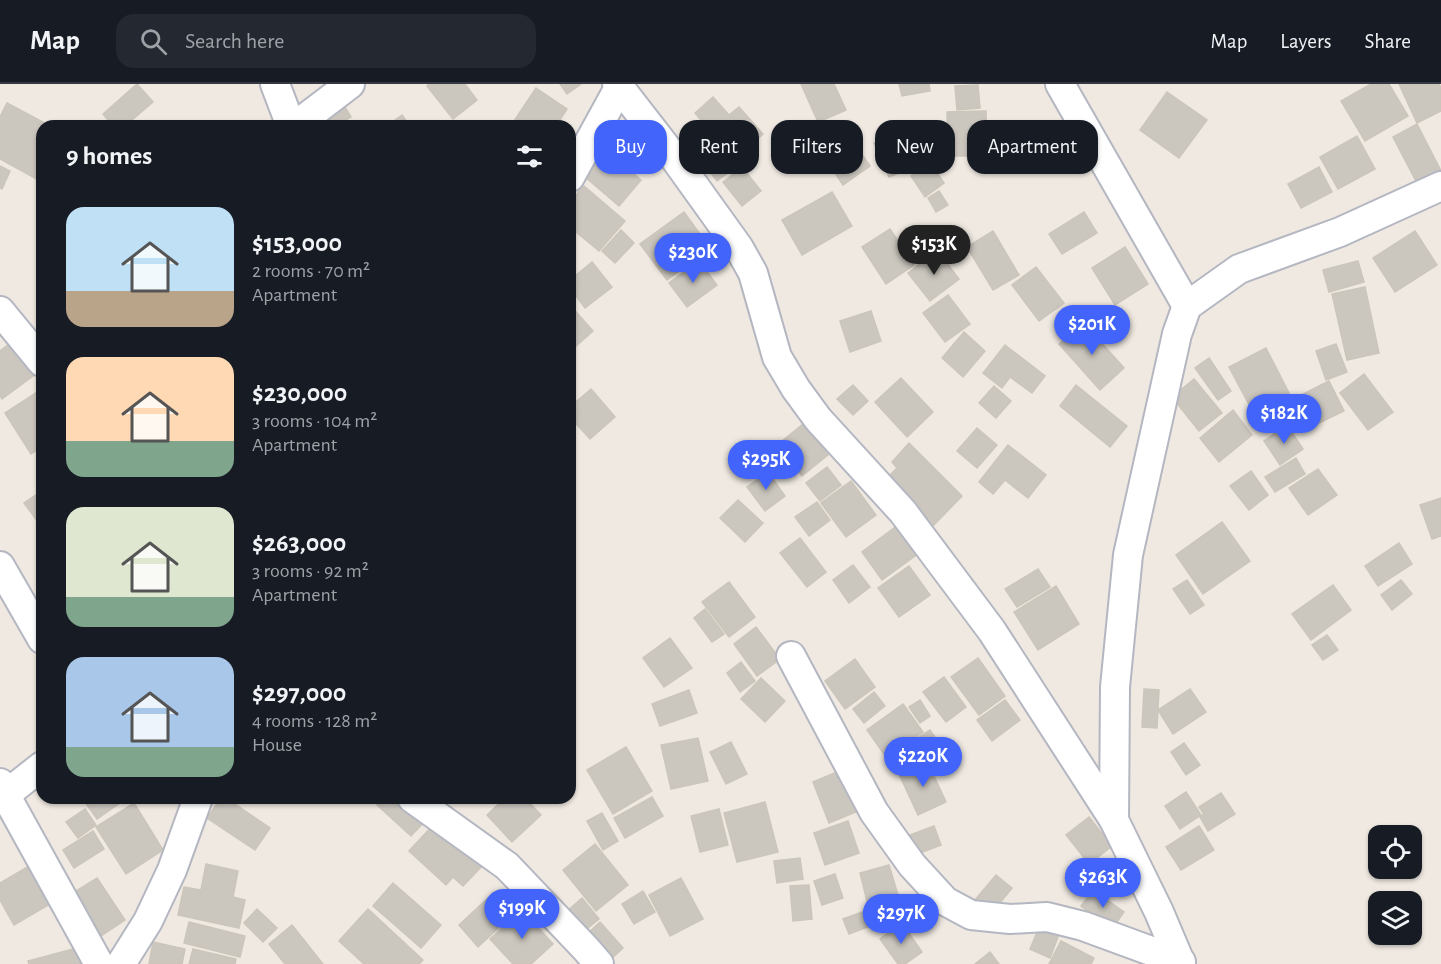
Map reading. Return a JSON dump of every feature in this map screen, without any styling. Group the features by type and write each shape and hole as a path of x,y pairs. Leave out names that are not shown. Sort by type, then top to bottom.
{"street":[{"path":"275,84 290,120"},
{"path":"301,120 350,84"},
{"path":"1060,84 1187,306"},
{"path":"576,166 619,85 739,248 753,273 777,357 796,389 818,418 903,512 985,622 1114,820 1181,963"},
{"path":"1114,820 1115,687 1128,555 1177,334 1187,306 1239,269 1340,232 1441,186"},
{"path":"0,311 36,355"},
{"path":"0,566 36,629"},
{"path":"791,656 874,812 912,865 945,901 971,915 1010,919 1047,917 1083,926 1181,963"},
{"path":"36,770 2,793 99,964"},
{"path":"121,964 148,921 172,870 196,804"},
{"path":"420,804 507,866 599,964"}],"building":[{"path":"137,84 153,102 132,120 108,120 103,114"},
{"path":"429,84 465,84 477,100 453,119 427,86"},
{"path":"560,84 581,84 567,94"},
{"path":"801,84 834,84 846,110 823,120 817,120"},
{"path":"899,84 929,84 930,91 902,96"},
{"path":"1371,84 1389,84 1408,116 1365,141 1341,101"},
{"path":"1399,84 1439,84 1441,111 1417,123"},
{"path":"978,85 980,108 957,110 955,86"},
{"path":"333,87 351,117 346,120 318,120 308,103"},
{"path":"536,88 567,109 560,120 515,120"},
{"path":"1167,92 1207,120 1179,158 1140,130"},
{"path":"713,97 729,115 739,107 751,120 701,120 695,113"},
{"path":"7,103 39,120 36,120 36,179 0,159 0,117"},
{"path":"986,111 986,120 967,120 967,156 955,156 955,120 947,120 947,112"},
{"path":"402,115 406,120 395,120"},
{"path":"1417,124 1441,171 1417,183 1393,137"},
{"path":"1357,136 1375,169 1338,189 1320,157"},
{"path":"594,153 594,174 634,174 641,180 619,206 578,171"},
{"path":"863,156 870,166 863,171"},
{"path":"0,166 10,171 2,189 0,188"},
{"path":"1319,167 1332,192 1301,208 1288,184"},
{"path":"712,174 726,174 717,181"},
{"path":"733,174 748,174 761,191 742,206 723,182"},
{"path":"836,174 859,174 843,185"},
{"path":"938,174 944,183 925,197 911,176"},
{"path":"584,186 625,221 599,251 576,232 576,195"},
{"path":"939,191 948,205 936,212 928,198"},
{"path":"832,192 852,226 802,255 782,220"},
{"path":"684,212 710,248 667,280 640,244"},
{"path":"1084,212 1097,233 1062,254 1049,234"},
{"path":"890,229 914,265 886,284 862,247"},
{"path":"621,230 634,243 615,263 602,251"},
{"path":"993,231 1019,275 993,290 967,247"},
{"path":"1415,231 1437,265 1395,292 1373,258"},
{"path":"1125,247 1148,284 1115,305 1092,268"},
{"path":"937,250 959,279 930,301 908,273"},
{"path":"699,261 717,285 687,307 669,283"},
{"path":"1358,261 1364,282 1329,292 1323,270"},
{"path":"592,262 612,287 585,308 576,296 576,275"},
{"path":"1036,267 1064,303 1039,321 1012,285"},
{"path":"1365,287 1379,353 1347,360 1332,294"},
{"path":"948,295 970,324 945,342 923,313"},
{"path":"871,311 881,341 850,352 840,321"},
{"path":"576,312 593,331 576,346"},
{"path":"1083,322 1124,368 1100,390 1059,344"},
{"path":"964,332 985,351 963,377 942,358"},
{"path":"17,338 36,363 36,374 2,399 0,396 0,351"},
{"path":"1336,344 1347,372 1326,380 1316,351"},
{"path":"1005,345 1045,376 1032,393 1010,377 1002,388 983,373"},
{"path":"1266,348 1289,393 1253,412 1229,367"},
{"path":"1209,358 1231,391 1218,400 1195,368"},
{"path":"1364,374 1393,412 1368,430 1340,393"},
{"path":"901,378 933,412 907,437 875,402"},
{"path":"1194,379 1222,413 1199,431 1172,397"},
{"path":"1329,381 1344,411 1313,426 1299,396"},
{"path":"853,385 868,401 853,415 837,399"},
{"path":"1076,385 1127,426 1110,447 1060,406"},
{"path":"994,386 1011,401 996,418 979,403"},
{"path":"591,389 615,417 590,439 576,424 576,402"},
{"path":"36,393 36,451 31,454 5,413"},
{"path":"1233,410 1252,435 1219,462 1200,438"},
{"path":"803,424 828,455 802,476 777,445"},
{"path":"1287,425 1303,449 1280,465 1264,441"},
{"path":"977,428 997,445 977,468 957,451"},
{"path":"909,443 962,496 930,529 883,482 897,468 892,462"},
{"path":"1008,445 1046,475 1028,498 1005,480 993,494 979,482"},
{"path":"1296,458 1305,474 1275,492 1265,477"},
{"path":"827,467 841,485 820,501 806,483"},
{"path":"1318,469 1337,495 1308,515 1289,488"},
{"path":"1251,471 1268,495 1249,510 1230,486"},
{"path":"768,472 785,496 765,511 747,487"},
{"path":"851,481 876,515 846,537 821,503"},
{"path":"36,495 36,519 24,503"},
{"path":"1441,498 1441,536 1432,539 1420,505"},
{"path":"738,500 763,523 745,542 720,518"},
{"path":"817,502 830,520 809,536 795,517"},
{"path":"1222,522 1250,561 1203,594 1176,555"},
{"path":"898,525 919,553 882,580 862,552"},
{"path":"800,538 826,572 807,587 780,553"},
{"path":"1399,543 1412,564 1378,586 1365,566"},
{"path":"853,565 870,587 849,603 833,580"},
{"path":"909,566 930,595 899,617 878,588"},
{"path":"1038,569 1050,587 1017,607 1005,589"},
{"path":"1187,580 1204,605 1190,614 1173,589"},
{"path":"1401,580 1412,594 1392,610 1381,595"},
{"path":"729,582 755,617 729,637 702,602"},
{"path":"1333,585 1351,610 1311,640 1292,614"},
{"path":"1056,586 1079,624 1038,650 1014,612"},
{"path":"705,609 724,634 712,642 694,618"},
{"path":"756,627 780,659 757,676 734,644"},
{"path":"1327,635 1338,650 1323,660 1312,645"},
{"path":"670,638 692,668 664,687 643,658"},
{"path":"978,658 1005,696 979,715 951,677"},
{"path":"855,659 875,687 845,709 825,681"},
{"path":"741,662 755,681 740,692 727,673"},
{"path":"944,677 966,707 946,722 923,692"},
{"path":"761,678 785,701 765,722 741,699"},
{"path":"1144,689 1159,690 1157,728 1142,727"},
{"path":"1190,689 1206,712 1173,734 1158,710"},
{"path":"689,690 697,713 660,726 652,704"},
{"path":"874,692 885,706 864,723 853,709"},
{"path":"920,700 930,716 920,723 909,707"},
{"path":"1005,700 1020,720 992,741 977,720"},
{"path":"903,704 923,732 886,757 867,730"},
{"path":"930,730 939,743 919,757 910,743"},
{"path":"698,738 708,781 671,789 661,745"},
{"path":"731,742 747,774 726,784 710,752"},
{"path":"1184,743 1200,765 1186,775 1171,752"},
{"path":"626,747 652,791 613,814 587,770"},
{"path":"927,761 946,802 918,815 899,774"},
{"path":"842,770 858,811 829,823 813,782"},
{"path":"1186,792 1201,815 1180,829 1165,806"},
{"path":"1221,793 1235,814 1208,831 1200,817 1204,814 1199,807"},
{"path":"652,797 663,816 625,838 614,818"},
{"path":"765,802 778,852 737,862 724,813"},
{"path":"86,804 118,804 97,819"},
{"path":"135,804 163,850 126,874 96,827"},
{"path":"217,804 235,804 270,828 255,850 207,818"},
{"path":"413,804 428,818 411,836 377,805"},
{"path":"499,804 531,804 541,815 512,842 487,815"},
{"path":"85,809 96,825 78,838 66,822"},
{"path":"719,809 728,845 700,852 691,816"},
{"path":"602,813 618,841 603,850 587,821"},
{"path":"1089,817 1112,846 1089,864 1066,835"},
{"path":"848,821 859,853 825,865 814,833"},
{"path":"435,823 482,866 463,886 453,877 446,885 409,851"},
{"path":"934,826 941,845 912,856 905,837"},
{"path":"1199,826 1214,850 1181,870 1166,847"},
{"path":"93,831 104,849 74,868 63,850"},
{"path":"595,844 628,885 596,911 563,870"},
{"path":"800,858 803,879 777,883 774,861"},
{"path":"206,864 238,871 233,897 245,900 239,928 178,915 184,887 201,890"},
{"path":"889,865 901,905 870,913 860,873"},
{"path":"29,866 50,904 14,925 0,900 0,883"},
{"path":"835,874 843,898 822,905 814,881"},
{"path":"996,875 1012,888 991,914 975,900"},
{"path":"97,878 125,920 101,936 73,893"},
{"path":"681,878 703,919 670,936 649,895"},
{"path":"393,883 441,925 421,948 373,906"},
{"path":"809,885 812,919 793,921 790,886"},
{"path":"1093,890 1124,912 1112,929 1081,906"},
{"path":"643,891 655,912 634,924 622,904"},
{"path":"488,898 508,919 478,947 459,925"},
{"path":"582,898 599,919 583,932 566,912"},
{"path":"257,909 277,928 263,942 244,923"},
{"path":"368,909 423,960 419,964 364,964 339,941"},
{"path":"522,910 553,944 531,964 513,964 490,939"},
{"path":"865,911 870,926 849,934 843,919"},
{"path":"189,922 245,936 240,957 184,943"},
{"path":"600,922 623,948 609,961 586,935"},
{"path":"902,923 922,952 905,964 898,964 880,939"},
{"path":"292,925 323,964 285,964 269,944"},
{"path":"1038,930 1058,937 1050,958 1030,949"},
{"path":"1061,941 1094,958 1091,964 1049,964"},
{"path":"153,942 185,949 182,964 149,964"},
{"path":"81,947 86,964 29,964 28,961"},
{"path":"193,949 236,959 235,964 189,964"},
{"path":"990,952 999,964 975,964"}]}
